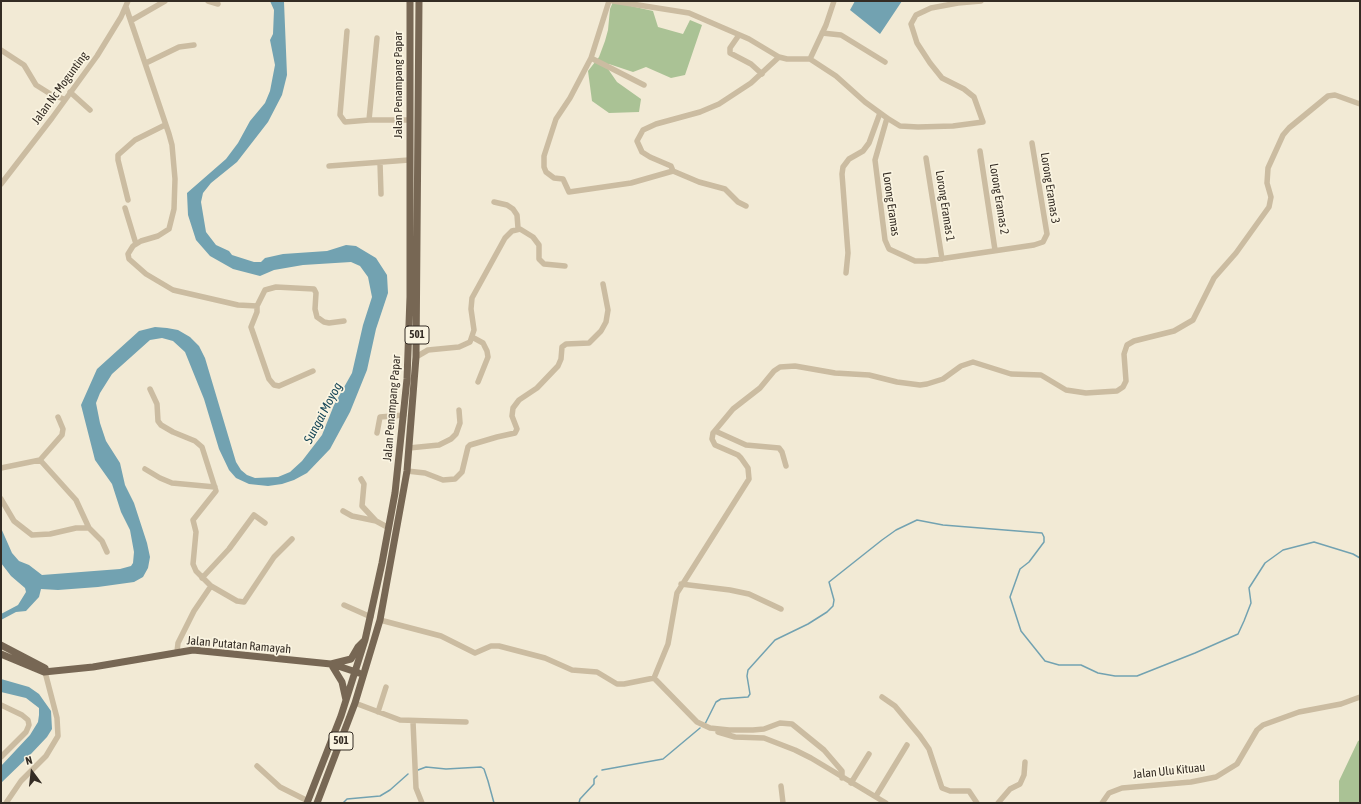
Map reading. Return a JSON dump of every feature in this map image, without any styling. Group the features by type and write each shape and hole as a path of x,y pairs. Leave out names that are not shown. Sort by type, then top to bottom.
{"main road":[{"name":"Jalan Penampang Papar","path":"308,802 346,701 365,640 371,617 395,493 404,415 410,297 410,1"},
{"name":"Jalan Penampang Papar","path":"317,803 355,703 380,620 407,471 416,357 419,1"},
{"path":"331,664 351,660 358,647 365,640"},
{"path":"1,645 46,671"},
{"name":"Jalan Putatan Ramayah","path":"46,671 113,664 193,650 331,664"},
{"path":"1,654 46,671"},
{"path":"331,664 356,670 360,673 363,679"},
{"path":"331,664 342,682 346,701"}],"street":[{"path":"132,20 165,1"},
{"path":"208,1 218,4"},
{"path":"609,1 591,58 555,123 543,161 546,172 554,178 563,179 568,192 574,193 631,183 673,171 699,182 725,189 738,202 746,206"},
{"path":"613,1 683,12 703,18 779,57 787,59 810,59 836,76 887,118 900,126 918,128 953,126 983,122 974,97 942,78 930,63 917,43 911,24 916,15 931,8 981,1"},
{"path":"810,59 834,1"},
{"path":"127,4 172,145 175,179 172,216 166,232 136,244 128,254 131,263 171,289 238,305 257,306"},
{"name":"Jalan Nc Mogunting","path":"1,184 48,123 109,38 127,4"},
{"path":"347,31 340,114 345,122 369,120 409,120"},
{"path":"822,33 827,32 841,34 885,62"},
{"path":"738,35 730,48 730,53 751,64 762,74"},
{"path":"369,120 378,38"},
{"path":"146,63 160,58 179,47 194,45"},
{"path":"1,50 24,65 36,85 52,95 64,99"},
{"path":"673,171 671,166 642,152 637,140 643,130 664,121 709,108 730,97 762,74 779,57"},
{"path":"591,58 644,86"},
{"path":"70,92 90,110"},
{"path":"654,678 668,644 677,593 681,584 708,546 749,479 748,468 738,455 715,445 712,437 715,430 736,405 760,388 774,371 784,367 795,366 835,373 869,375 896,382 920,385 928,384 943,378 961,366 974,362 1011,374 1041,375 1066,390 1086,393 1117,391 1123,387 1126,381 1124,354 1127,345 1134,341 1174,331 1193,320 1214,278 1236,253 1269,207 1271,197 1267,183 1268,168 1283,135 1288,128 1328,96 1335,95 1360,104"},
{"path":"846,273 848,252 842,174 843,167 849,159 863,151 869,143 880,113"},
{"name":"Lorong Eramas","path":"887,118 876,151 875,166 886,245 896,253 915,261 942,258 1038,245 1043,242 1046,236"},
{"path":"128,200 118,156 135,140 165,125"},
{"name":"Lorong Eramas 3","path":"1032,143 1046,236"},
{"name":"Lorong Eramas 2","path":"980,151 995,250"},
{"name":"Lorong Eramas 1","path":"926,158 942,258"},
{"path":"329,166 409,160"},
{"path":"380,163 381,194"},
{"path":"494,202 507,205 513,209 517,215 518,228"},
{"path":"125,208 136,244"},
{"path":"416,357 428,350 465,346 470,342 474,330 471,303 473,295 505,238 518,228"},
{"path":"518,228 530,234 538,242 538,257 541,262 547,265 565,266"},
{"path":"407,471 425,473 443,480 455,479 462,472 468,447 470,445 516,433 517,429 512,416 513,408 519,400 537,388 555,369 561,360 562,347 566,344 589,344 601,331 606,322 608,310 603,284"},
{"path":"313,372 280,386 271,383 266,375 251,327 257,306 268,289 276,287 314,289 316,293 315,309 317,317 324,322 329,323 344,321"},
{"path":"472,337 483,343 488,356 478,382"},
{"path":"150,389 157,404 158,421 161,425 173,432 195,441 202,447 215,487 216,491 193,520 196,532 193,564 196,571 202,578 211,586 237,601 244,602 274,557 292,539"},
{"path":"409,448 439,445 451,439 456,434 460,423 459,410"},
{"path":"377,434 380,417 404,415"},
{"path":"1,468 40,460 62,435 63,429 58,417"},
{"path":"715,430 746,445 779,448 782,452 786,466"},
{"path":"40,460 76,500 89,528 102,541 107,552"},
{"path":"145,469 172,483 215,487"},
{"path":"362,479 364,484 362,506 376,521"},
{"path":"1,499 9,514 18,526 32,535 50,534 76,528 89,528"},
{"path":"343,511 352,516 376,521 389,528"},
{"path":"202,578 229,549 254,515 265,523"},
{"path":"681,584 746,593 781,609"},
{"path":"177,652 178,643 194,612 211,586"},
{"path":"344,605 371,617"},
{"path":"380,620 441,636 475,653 491,646 500,646 545,658 572,670 597,672 617,684 654,678"},
{"path":"6,803 21,781 46,756 58,736 57,718 46,671"},
{"path":"654,678 693,719 702,725 735,737 755,737 773,742 806,756 886,803"},
{"path":"378,712 386,687"},
{"path":"882,697 895,706 929,749 942,788 950,791 969,791 977,803"},
{"name":"Jalan Ulu Kituau","path":"1102,803 1109,793 1122,788 1186,783 1216,777 1237,764 1257,730 1263,725 1299,712 1341,704 1360,697"},
{"path":"355,703 388,717 413,722 466,722"},
{"path":"1,704 22,715 28,720 29,725 26,732 1,757"},
{"path":"413,722 416,788 422,803"},
{"path":"710,728 735,730 764,729 785,722 799,728 824,750 842,771 842,778"},
{"path":"755,737 764,729"},
{"path":"876,796 907,745"},
{"path":"851,783 869,754"},
{"path":"998,803 1010,789 1020,784 1024,775 1025,762"},
{"path":"257,766 280,787 308,802"},
{"path":"781,786 783,803"}],"green space":[{"path":"613,2 653,11 658,27 683,34 690,20 702,25 685,75 671,78 646,67 633,72 609,64 608,69 617,82 641,99 639,112 609,113 592,101 588,71 599,57 605,41 608,30 610,9"},
{"path":"1360,740 1360,803 1339,803 1339,781 1358,741"}],"water":[{"path":"270,1 284,2 287,75 282,95 268,122 237,162 211,183 203,193 201,202 206,232 216,245 229,251 232,255 254,262 261,262 265,258 283,254 327,251 346,245 356,246 376,258 387,275 388,293 376,329 367,370 350,412 330,449 307,473 282,484 268,486 249,484 236,478 229,470 219,449 204,399 185,352 173,341 162,338 150,340 112,374 100,393 96,403 100,423 106,441 120,463 125,485 134,503 147,543 150,557 148,568 143,577 134,582 98,587 58,590 41,589 39,597 26,611 16,612 1,620 1,614 18,605 26,592 25,588 11,576 1,563 1,528 12,553 19,561 29,565 42,575 120,569 131,566 133,563 134,552 130,530 121,512 112,484 95,460 81,405 97,369 139,331 155,327 178,330 190,337 199,346 205,358 236,462 241,470 247,475 255,478 278,477 290,472 302,461 322,435 334,405 352,373 363,325 372,297 368,277 360,266 351,262 303,265 274,270 260,276 233,269 210,256 196,240 188,215 187,193 226,159 238,143 250,121 265,103 270,91 275,65 270,40 273,34 274,10"},
{"path":"855,1 902,1 880,34 850,10"},
{"path":"1,679 29,687 39,694 51,711 52,729 47,737 30,755 1,783 1,766 30,735 38,722 39,708 26,698 1,692"}],"waterway":[{"path":"705,724 716,702 721,699 748,697 750,694 747,676 748,670 775,640 808,624 827,612 833,606 834,600 829,582 896,530 917,520 943,525 1042,533 1044,542 1029,562 1020,569 1010,597 1021,631 1045,661 1059,665 1081,665 1098,673 1115,676 1137,676 1238,634 1251,603 1249,588 1265,563 1283,550 1314,542 1353,554 1360,558"},
{"path":"602,770 663,759 700,728"},
{"path":"418,770 426,767 446,769 481,767 484,769 494,803"},
{"path":"343,803 347,799 380,796 390,790 408,774"},
{"path":"579,803 580,799 594,784 594,779 597,776"}],"water label":[{"name":"Sungai Moyog","path":"323,413"}]}
